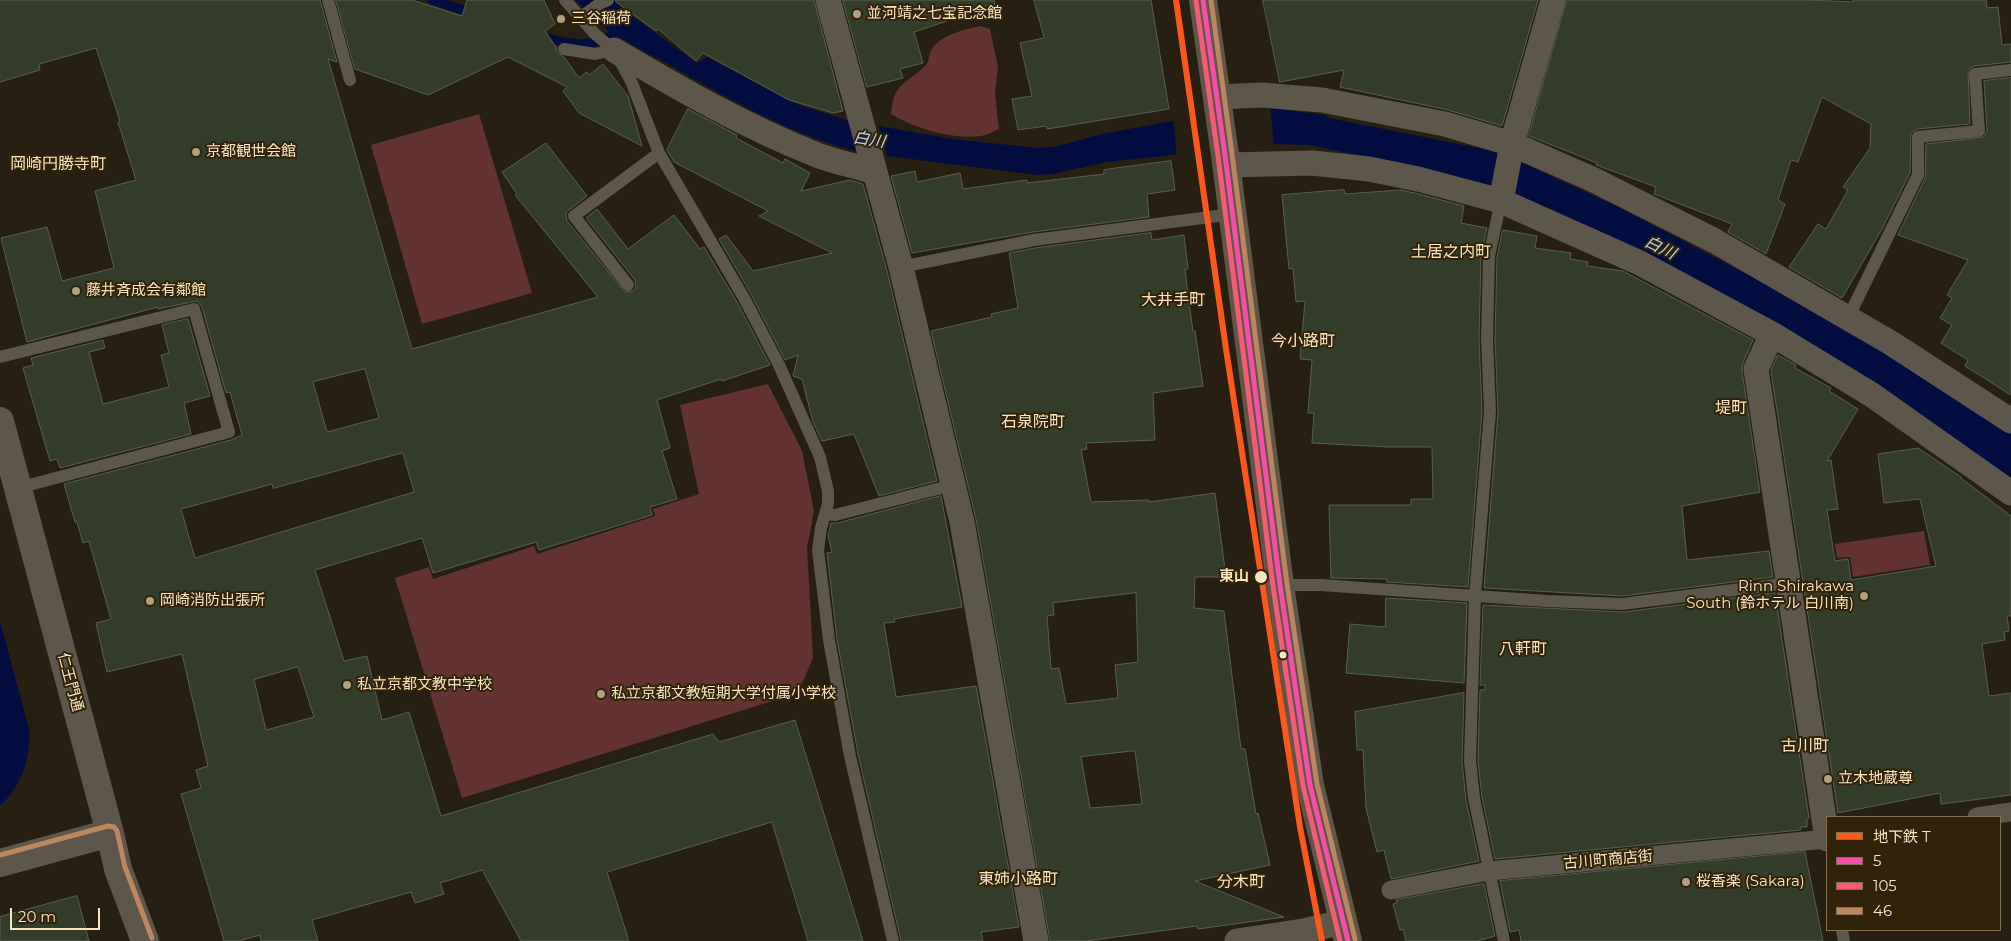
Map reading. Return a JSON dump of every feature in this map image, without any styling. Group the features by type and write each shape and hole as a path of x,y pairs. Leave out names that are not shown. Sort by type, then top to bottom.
{"main road":[{"path":"1202,0 1226,160 1280,585 1310,785 1345,932"}],"street":[{"path":"828,0 902,267 962,522 1036,941"},
{"path":"1501,199 1511,149 1553,0"},
{"path":"614,50 744,123 819,156 874,165"},
{"path":"1218,104 1262,95 1322,100 1445,124 1592,179 1715,241 1891,343 2011,421"},
{"path":"1226,160 1312,163 1368,169 1501,199 1640,263 1772,334 1872,395 2011,493"},
{"path":"1772,334 1756,369 1826,832"},
{"name":"仁王門通","path":"0,420 118,869 145,941"},
{"path":"1984,816 2011,812"},
{"path":"0,863 110,833"},
{"name":"古川町商店街","path":"1391,890 1489,871 1826,839"},
{"path":"1237,941 1303,931 1345,932"}],"lane":[{"path":"328,0 350,80"},
{"path":"565,0 583,15 594,34 614,50 631,80 659,153 744,298 779,365 820,458 828,491 828,504 818,550 829,640 850,756 893,941"},
{"path":"583,15 608,0"},
{"path":"564,49 595,54 614,50"},
{"path":"1848,318 1918,175 1918,137 1979,131 1975,74 2011,70"},
{"path":"628,285 574,216 659,153"},
{"path":"1501,199 1489,256 1487,338 1490,411 1475,596 1470,761 1474,798 1504,941"},
{"path":"902,267 1034,240 1233,214"},
{"path":"0,357 194,308 229,432 18,488"},
{"path":"825,514 835,515 953,485"},
{"path":"1280,585 1321,585 1622,604 1789,583"}],"shaded area":[{"path":"980,26 990,29 998,67 995,94 999,129 981,136 959,136 934,132 911,124 891,114 892,104 901,85 927,64 931,51 936,44 954,33"},
{"path":"479,114 532,293 422,324 371,145"},
{"path":"768,384 802,451 814,511 807,548 813,658 798,693 462,798 395,578 429,567 433,579 534,546 537,554 655,516 653,509 699,494 680,405"},
{"path":"1924,531 1930,565 1853,577 1850,557 1837,558 1835,544"}],"water":[{"path":"576,0 615,0 624,10 697,63 707,57 799,105 855,123 863,153 811,137 737,103 613,34 594,20"},
{"name":"白川","path":"1271,108 1326,115 1329,118 1493,151 1620,208 1862,337 2011,434 2011,479 1844,367 1373,158 1308,145 1275,144 1107,162 1053,174 1038,175 887,156 879,126 952,139 1038,148 1054,147 1102,134 1172,121"},
{"path":"0,621 29,729 29,740 24,771 8,798 0,806"}],"pier":[{"path":"1270,106 1274,147 1177,156 1173,118"}],"building":[{"path":"0,0 320,0 337,62 328,59 412,349 598,297 515,195 517,194 502,172 546,143 587,196 566,213 567,221 625,292 633,291 636,288 635,280 586,218 597,209 628,249 674,215 700,249 704,247 737,302 770,365 657,400 670,448 662,451 677,499 650,507 652,515 539,550 536,542 433,573 422,538 315,570 344,661 367,656 382,720 409,712 441,816 713,734 719,742 795,720 863,941 808,941 772,822 607,872 629,941 521,941 482,870 440,883 444,894 415,903 411,892 312,920 318,941 261,941 260,935 239,941 224,941 181,794 201,788 196,770 208,766 182,654 107,672 96,623 111,619 89,541 83,543 64,484 231,440 242,435 230,392 226,393 202,307 197,301 158,309 158,307 27,342 1,238 47,227 62,281 114,268 95,191 136,180 118,122 120,121 96,48 39,64 40,70 0,82","holes":["365,369 379,418 327,432 313,382","403,453 414,492 195,558 181,509 272,484 273,488","298,667 314,717 266,730 254,680"]},
{"path":"336,0 412,0 462,16 467,0 544,0 555,24 545,31 556,47 557,52 564,57 579,78 587,72 589,75 603,64 628,96 642,146 579,113 563,91 567,87 508,57 428,95 355,69"},
{"path":"616,0 814,0 843,111 833,113 789,100 703,53 696,61 658,29 656,31 616,2"},
{"path":"843,0 994,0 995,5 914,32 923,63 900,69 903,78 867,87"},
{"path":"1034,0 1151,0 1169,109 1047,129 1046,126 1018,130 1012,99 1032,96 1020,43 1044,38"},
{"path":"1263,0 1538,0 1502,126 1448,110 1340,87 1344,70 1280,82"},
{"path":"1567,0 1810,0 1853,2 1853,0 1986,0 1987,8 1998,7 2002,45 2011,44 2011,62 1974,66 1968,70 1970,124 1917,129 1911,133 1910,173 1882,229 1842,298 1789,267 1818,224 1826,229 1848,190 1843,187 1870,148 1871,124 1822,97 1798,162 1791,160 1778,200 1785,204 1766,254 1728,232 1732,224 1654,194 1656,187 1596,165 1597,163 1529,136"},
{"path":"2011,78 2011,395 1965,366 1968,360 1941,343 1952,325 1940,318 1952,298 1947,295 1968,260 1898,235 1925,178 1926,144 1984,137 1987,130 1984,81"},
{"path":"688,109 737,135 736,138 783,163 785,159 810,173 801,191 850,180 863,184 887,271 937,481 879,496 854,434 822,441 813,422 802,379 793,376 798,355 785,360 751,294 719,239 726,235 753,271 832,253 759,216 768,211 674,162 667,150"},
{"path":"1171,161 1175,190 1147,194 1149,217 1033,232 912,253 891,176 915,171 917,182 960,173 963,189 1027,180 1027,183 1104,174 1104,170"},
{"path":"1344,190 1345,194 1400,190 1464,206 1461,223 1487,228 1481,256 1479,338 1482,411 1468,587 1387,582 1387,579 1331,578 1329,505 1411,505 1411,499 1433,499 1432,447 1312,443 1314,413 1308,413 1312,360 1300,359 1305,301 1296,302 1293,268 1289,269 1282,195"},
{"path":"1503,230 1537,236 1535,248 1571,253 1570,259 1588,262 1587,266 1623,271 1753,340 1743,363 1742,371 1760,492 1682,506 1687,560 1769,551 1773,577 1622,596 1484,588 1498,412 1495,338 1497,257"},
{"path":"1151,233 1152,240 1184,235 1188,269 1185,269 1188,295 1203,386 1153,393 1155,440 1086,443 1087,449 1081,450 1091,502 1149,500 1149,502 1215,493 1226,577 1195,577 1194,608 1224,611 1241,749 1245,749 1256,814 1258,813 1270,865 1195,881 1284,917 1198,929 1197,926 1086,941 1050,941 976,519 931,331 992,317 991,314 1018,308 1009,253","holes":["1136,593 1138,662 1115,665 1118,698 1066,704 1059,668 1051,669 1047,616 1054,615 1053,603","1135,751 1142,804 1090,808 1081,757"]},
{"path":"188,319 210,396 184,403 191,434 60,468 57,459 50,461 23,368 33,365 31,358 103,340 105,348 89,352 103,404 169,387 161,355 169,353 162,325"},
{"path":"1778,355 1796,365 1795,368 1831,388 1829,391 1858,409 1827,461 1831,460 1838,509 1827,510 1835,561 1848,559 1851,580 1936,566 1920,499 1884,503 1878,454 1918,448 1961,477 2011,516 2011,616 2007,616 2009,631 2004,632 2005,640 1982,644 1989,696 2011,693 2011,795 1941,804 1940,793 1838,813 1771,371"},
{"path":"941,496 962,607 894,619 895,622 884,623 896,697 976,686 1019,927 981,932 983,941 901,941 858,754 837,639 827,553 832,552 828,536 831,523"},
{"path":"1775,593 1809,818 1807,819 1807,827 1800,827 1801,830 1495,859 1482,797 1478,761 1480,690 1485,690 1485,685 1480,685 1483,605 1623,612"},
{"path":"1386,598 1467,603 1464,683 1346,673 1350,624 1385,627"},
{"path":"1464,693 1462,762 1466,800 1479,861 1391,879 1384,850 1377,852 1366,808 1363,750 1357,750 1355,712"},
{"path":"1805,852 1823,941 1521,941 1519,930 1510,932 1500,881"},
{"path":"1484,884 1495,936 1477,941 1406,941 1403,929 1400,930 1393,904 1397,903 1396,900"},
{"path":"77,896 89,941 0,941 0,917"}],"waterway":[{"path":"432,0 475,14"},
{"path":"539,36 562,42 583,44 602,40 623,28"}],"metro line":[{"name":"T","path":"1176,0 1226,349 1300,827 1322,941"}],"transit line":[{"name":"5","path":"1203,0 1225,155 1280,585 1310,785 1348,941"},
{"name":"46","path":"1211,0 1287,584 1317,784 1355,939"},
{"name":"105","path":"1196,1 1218,156 1273,586 1303,786 1340,941"},
{"name":"46","path":"0,855 108,826 114,827 117,831 125,867 152,938"}],"place":[{"name":"並河靖之七宝記念館","path":"857,14"},
{"name":"三谷稲荷","path":"561,19"},
{"name":"京都観世会館","path":"196,152"},
{"name":"藤井斉成会有鄰館","path":"76,291"},
{"name":"東山","path":"1261,577"},
{"name":"Rinn Shirakawa South (鈴ホテル 白川南)","path":"1864,596"},
{"name":"岡崎消防出張所","path":"150,601"},
{"name":"私立京都文教中学校","path":"347,685"},
{"name":"私立京都文教短期大学付属小学校","path":"601,694"},
{"name":"立木地蔵尊","path":"1828,779"},
{"name":"桜香楽 (Sakara)","path":"1686,882"}],"district":[{"name":"岡崎円勝寺町","path":"58,164"},
{"name":"土居之内町","path":"1451,252"},
{"name":"大井手町","path":"1173,300"},
{"name":"今小路町","path":"1303,341"},
{"name":"堤町","path":"1731,408"},
{"name":"石泉院町","path":"1033,422"},
{"name":"八軒町","path":"1523,649"},
{"name":"古川町","path":"1805,746"},
{"name":"東姉小路町","path":"1018,879"},
{"name":"分木町","path":"1241,882"}]}
